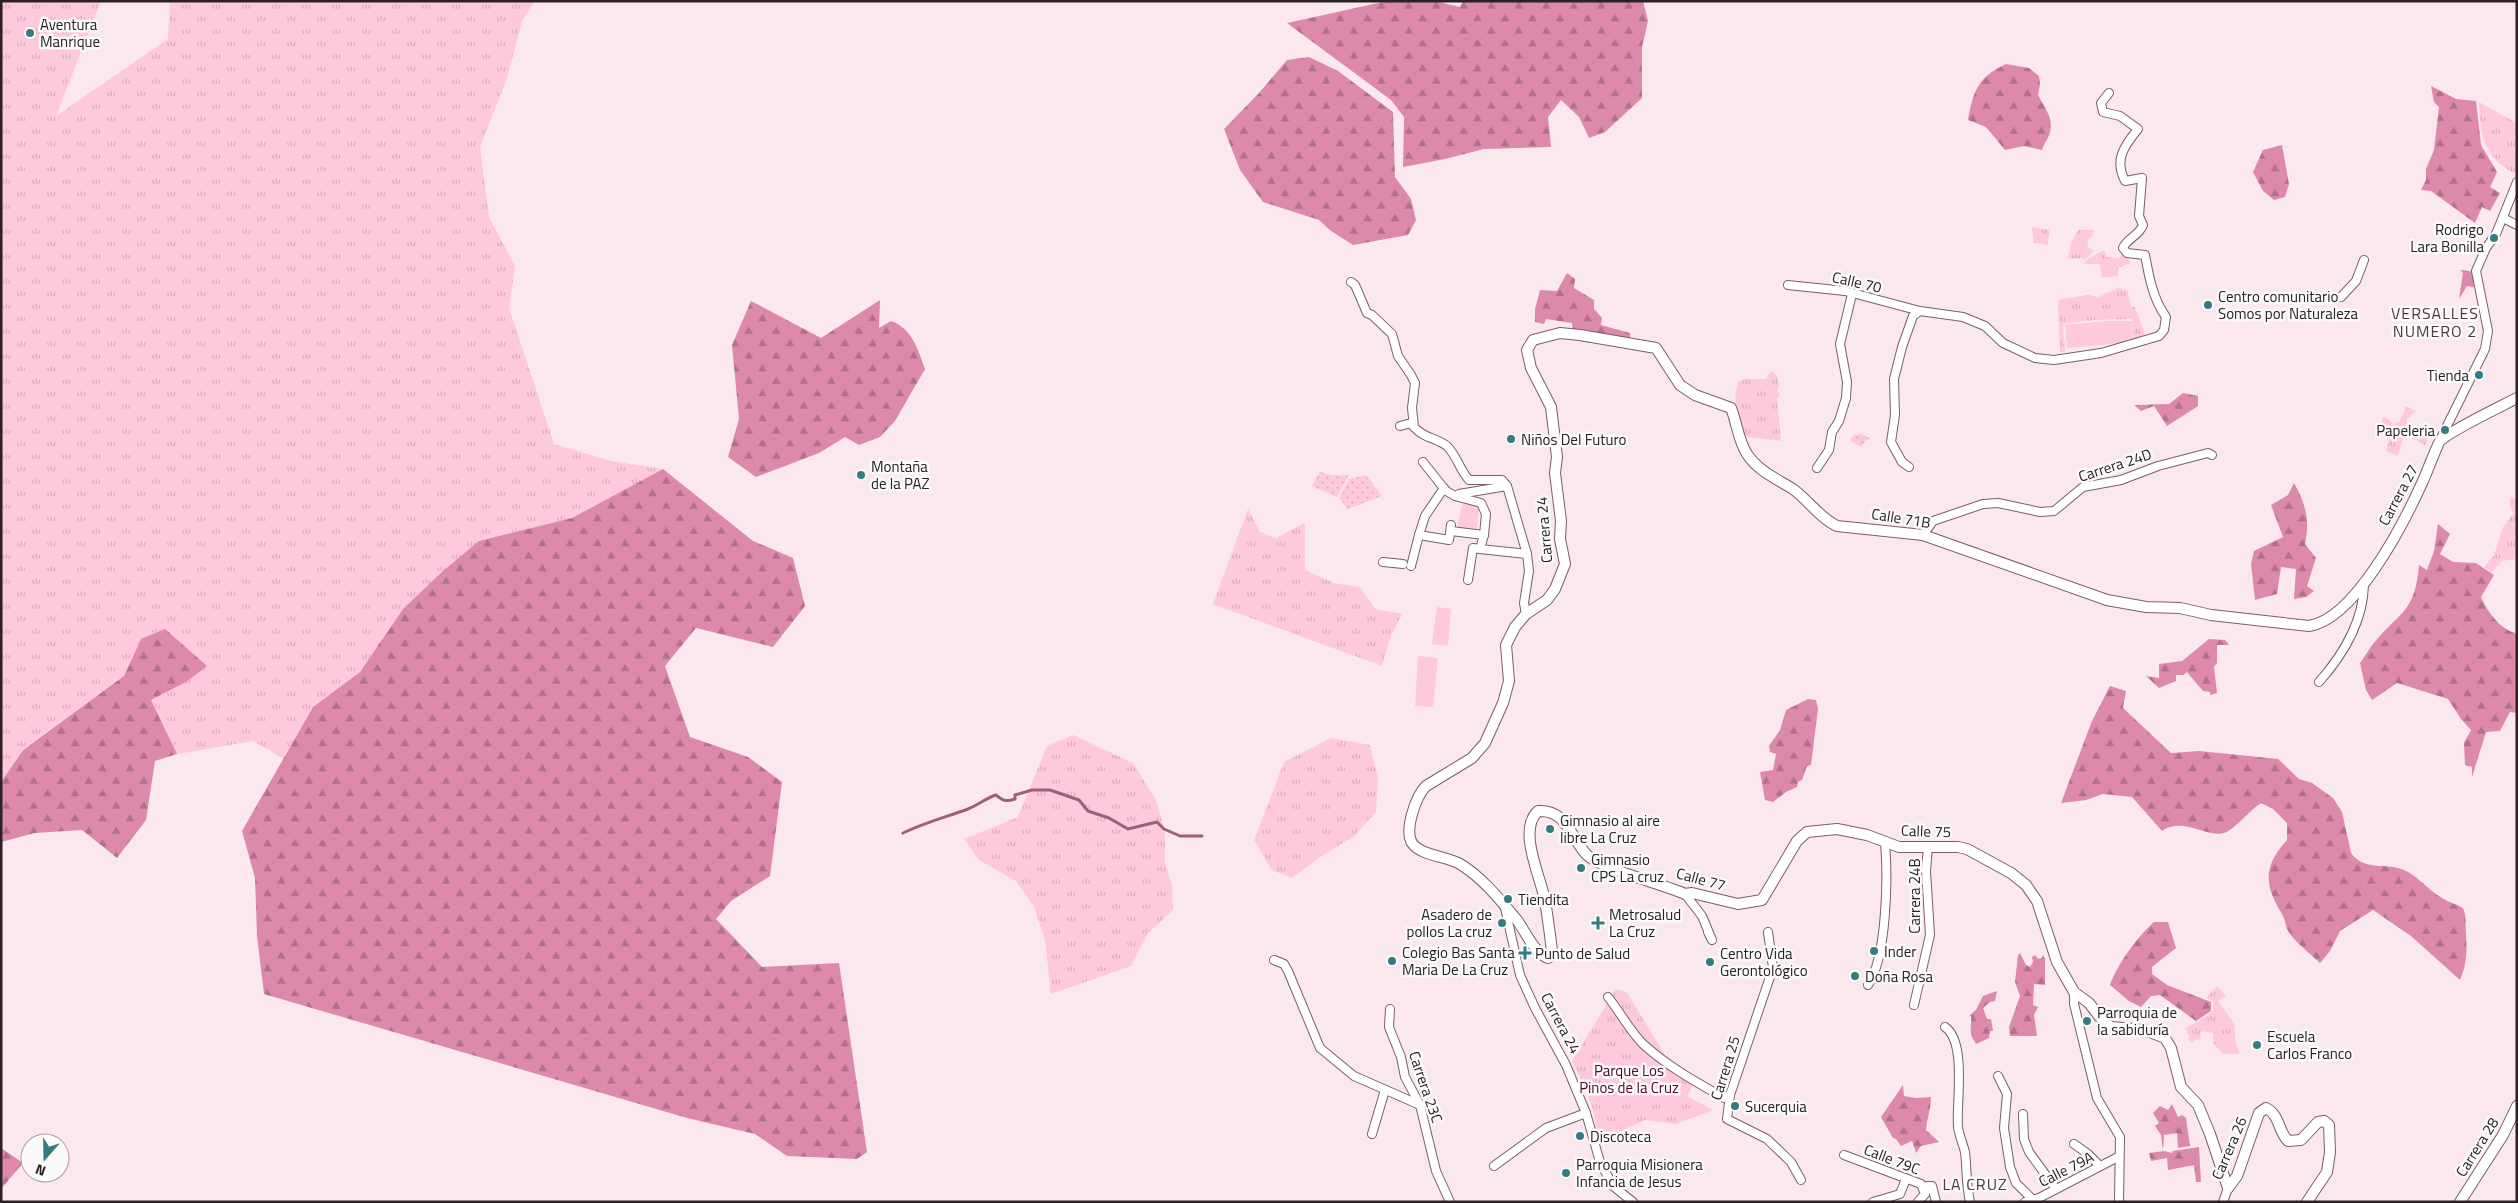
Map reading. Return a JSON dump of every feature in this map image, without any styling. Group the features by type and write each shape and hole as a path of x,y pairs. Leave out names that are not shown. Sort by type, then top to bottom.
{"street":[{"name":"Calle 70","path":"1788,285 1845,291 1920,311 1963,317 1985,326 2003,344 2035,358 2054,360 2101,353 2159,336 2164,330 2166,317 2157,302 2145,255 2127,253 2123,248 2125,243 2140,232 2143,225 2139,216 2142,178 2125,181 2119,170 2124,148 2138,129 2120,116 2103,112 2101,103 2109,93"},
{"path":"2440,440 2459,397 2485,349 2488,331 2476,271 2486,248 2496,234 2517,182"},
{"path":"2502,218 2517,225"},
{"path":"2341,298 2356,281 2364,260"},
{"path":"1351,282 1355,285 1367,314 1392,334 1398,356 1415,383 1412,408 1414,427"},
{"path":"1817,468 1828,450 1832,432 1839,421 1846,398 1847,382 1840,344 1852,294"},
{"path":"1908,466 1902,462 1891,442 1895,415 1894,380 1902,347 1914,316 1920,311"},
{"name":"Carrera 24","path":"1410,832 1411,816 1420,792 1426,786 1472,758 1485,743 1503,703 1509,681 1506,645 1515,627 1526,614 1547,600 1555,589 1564,564 1560,539 1561,522 1555,473 1557,456 1551,407 1531,368 1527,350 1533,340 1560,333 1580,335"},
{"name":"Calle 71B","path":"1580,335 1656,348 1680,385 1695,395 1731,408 1738,428 1739,442 1748,457 1772,478 1792,489 1819,511 1829,523 1837,526 1866,527 1923,535 2107,600 2146,607 2180,608 2265,622 2310,626 2320,624"},
{"path":"2440,440 2517,398"},
{"path":"1400,426 1411,424 1428,438 1448,448 1461,471 1469,480 1502,480 1507,486 1527,554 1529,571 1524,603 1526,614"},
{"name":"Carrera 27","path":"2320,624 2344,606 2364,585 2419,492 2440,440"},
{"name":"Carrera 24D","path":"1923,535 1933,521 1983,504 1998,503 2040,512 2054,511 2083,487 2121,480 2180,460 2208,453 2212,455"},
{"path":"1423,462 1446,490 1454,496 1481,503 1486,514 1480,550"},
{"path":"1446,490 1468,494 1507,486"},
{"path":"1383,562 1407,565 1425,516 1446,490"},
{"path":"1419,535 1449,540 1451,528 1484,535"},
{"path":"1468,580 1473,548 1527,554"},
{"path":"2318,682 2336,664 2350,639 2359,617 2364,585"},
{"name":"Calle 77","path":"1410,832 1413,844 1421,850 1454,861 1477,876 1541,954 1548,958 1551,956 1552,951 1545,899 1531,852 1529,833 1530,822 1538,811 1547,811 1560,818 1569,826 1582,849 1597,862 1685,894 1692,893 1738,904 1750,903"},
{"name":"Calle 75","path":"1750,903 1762,900 1797,841 1807,832 1837,828 1899,847 1928,846 1967,849 2011,873 2026,885 2037,901 2057,962 2074,992"},
{"name":"Carrera 24B","path":"1868,985 1876,974 1881,949 1886,889 1885,842"},
{"name":"Carrera 24B","path":"1914,1005 1930,935 1926,871 1928,846"},
{"path":"1685,894 1702,916 1712,940 1708,932"},
{"name":"Carrera 24","path":"1505,908 1520,975 1535,1008 1566,1065 1586,1113 1600,1162 1613,1186 1628,1201"},
{"name":"Carrera 25","path":"1768,932 1774,968 1730,1095 1727,1119 1767,1140 1791,1162 1801,1180"},
{"path":"1274,960 1284,964 1288,970 1320,1048 1354,1076 1420,1105"},
{"path":"2074,992 2074,1004 2096,1098 2120,1137 2118,1157 2119,1202"},
{"path":"2074,992 2089,1003 2102,1020 2111,1027 2156,1032 2165,1038 2171,1048 2181,1087 2198,1105 2228,1188"},
{"path":"1608,997 1642,1043 1691,1080 1724,1098 1730,1095"},
{"name":"Carrera 23C","path":"1390,1009 1390,1027 1401,1057 1405,1077 1420,1105 1436,1171 1450,1202"},
{"path":"1945,1027 1954,1037 1956,1047 1958,1127 1965,1154 1965,1184 1970,1202"},
{"path":"1998,1076 2007,1094 2004,1128 2010,1167 2016,1183 2029,1201"},
{"path":"1372,1134 1385,1090"},
{"name":"Carrera 28","path":"2460,1202 2503,1135 2517,1106"},
{"name":"Carrera 26","path":"2223,1202 2228,1188 2237,1176 2259,1113 2266,1108 2272,1112 2288,1141 2296,1142 2301,1140 2318,1122 2324,1121 2329,1125 2330,1152 2327,1172 2307,1202"},
{"path":"1494,1166 1546,1128 1586,1113"},
{"path":"2023,1114 2024,1139 2029,1152 2056,1189"},
{"path":"2074,1144 2100,1166"},
{"name":"Calle 79C","path":"1844,1155 1921,1184 1925,1194"},
{"name":"Calle 79A","path":"2029,1201 2118,1157"},
{"path":"1874,1202 1900,1194 1906,1179"},
{"name":"Calle 79C","path":"1925,1194 1927,1186 1932,1186 1936,1202"},
{"path":"1918,1202 1925,1194"}],"green space":[{"path":"1,1 101,1 56,116 168,39 170,1 535,1 522,21 507,78 480,147 489,217 515,266 509,308 554,444 611,461 663,469 572,518 479,541 403,609 360,672 313,707 283,758 253,741 177,754 151,700 186,682 141,639 124,676 23,749 1,782"},
{"path":"1387,1 1435,1 1460,7 1463,1 1643,1 1648,21 1642,47 1642,98 1605,132 1589,138 1579,117 1561,100 1548,117 1551,147 1484,149 1403,167 1404,117 1391,100 1287,23"},
{"path":"1309,57 1338,71 1393,112 1395,177 1411,199 1416,220 1408,235 1353,245 1331,231 1319,220 1263,202 1240,170 1224,129 1259,93 1287,60"},
{"path":"2006,64 2029,68 2039,76 2038,95 2051,122 2049,134 2042,150 2024,146 2005,150 1986,127 1968,120 1972,101 1978,86 1989,74"},
{"path":"2431,86 2456,99 2476,101 2481,145 2497,172 2490,187 2500,193 2490,211 2482,207 2475,223 2431,191 2421,190 2426,180 2426,169 2434,150 2439,107 2434,102"},
{"path":"2479,102 2517,123 2516,174 2505,168 2490,153 2483,136"},
{"path":"2282,145 2289,184 2285,197 2274,200 2263,191 2253,172 2263,150"},
{"path":"2032,227 2049,230 2048,245 2034,243"},
{"path":"2078,230 2094,230 2092,237 2088,239 2087,247 2094,251 2084,260 2082,258 2068,259 2071,243"},
{"path":"2105,251 2106,257 2120,258 2122,253 2127,255 2130,263 2118,268 2118,276 2102,278 2100,264 2085,264 2086,260"},
{"path":"2460,270 2475,272 2477,288 2467,286 2459,299 2463,273"},
{"path":"1567,273 1575,279 1574,288 1594,300 1594,309 1602,318 1601,325 1630,333 1631,347 1594,338 1591,343 1569,339 1564,336 1573,335 1572,323 1546,319 1544,324 1535,322 1535,309 1540,290 1557,291"},
{"path":"2118,288 2127,290 2131,307 2135,307 2146,337 2134,341 2132,319 2067,323 2063,325 2065,352 2060,352 2058,300 2087,295 2098,297"},
{"path":"880,300 879,328 891,321 904,329 913,340 925,369 895,421 880,437 859,445 845,437 819,453 756,477 728,457 739,419 732,345 751,301 821,338"},
{"path":"2106,321 2132,321 2133,342 2067,348 2065,325"},
{"path":"1771,371 1777,375 1779,386 1777,391 1780,395 1777,398 1781,441 1742,436 1735,397 1738,382 1745,379 1766,379"},
{"path":"2183,393 2198,396 2198,406 2167,426 2154,406 2141,411 2134,405 2169,404"},
{"path":"2406,407 2416,411 2407,419 2407,428 2413,431 2419,429 2423,433 2431,433 2425,445 2415,439 2403,438 2398,456 2386,451 2389,440 2381,433 2380,425 2384,416 2393,424 2399,422"},
{"path":"1860,433 1871,439 1866,440 1861,447 1850,440 1855,434 1859,435"},
{"path":"663,469 753,541 793,558 805,606 773,647 696,628 665,666 690,737 748,757 782,782 770,876 731,901 716,919 762,967 839,963 867,1152 857,1159 787,1156 755,1134 687,1118 264,994 257,936 255,878 242,831 313,707 360,672 403,609 443,571 479,541 572,518"},
{"path":"1320,472 1332,475 1349,475 1337,497 1312,486"},
{"path":"1366,475 1382,496 1348,509 1339,498 1349,479"},
{"path":"2294,483 2306,513 2305,544 2316,558 2307,586 2314,591 2306,597 2294,599 2296,569 2281,567 2277,594 2255,600 2251,564 2254,551 2283,537 2271,505 2288,495"},
{"path":"2510,497 2517,499 2517,559 2502,561 2492,572 2484,567 2494,555 2503,527 2514,513 2510,507"},
{"path":"1463,501 1479,505 1477,531 1457,527"},
{"path":"1248,509 1260,532 1276,538 1305,523 1305,570 1334,583 1360,587 1375,609 1402,614 1390,638 1382,666 1213,604"},
{"path":"2438,524 2450,534 2440,554 2453,562 2476,563 2494,575 2481,597 2491,614 2500,624 2517,633 2517,713 2510,712 2500,731 2486,732 2472,777 2472,767 2465,765 2464,743 2471,730 2448,699 2397,683 2372,700 2366,690 2360,663 2373,644 2405,610 2410,602 2417,581 2419,565 2427,570 2434,551"},
{"path":"1437,607 1451,609 1448,646 1432,644"},
{"path":"165,629 207,666 186,682 151,700 177,754 155,761 146,820 117,858 82,830 35,833 1,842 1,782 23,750 124,676 141,639"},
{"path":"2209,639 2225,640 2229,645 2217,645 2217,663 2214,667 2217,693 2210,695 2210,692 2203,691 2187,672 2183,675 2176,675 2176,681 2159,688 2146,676 2159,678 2159,664 2182,661"},
{"path":"1418,656 1438,658 1433,707 1415,706"},
{"path":"2110,686 2126,691 2123,708 2171,753 2199,751 2278,759 2299,779 2312,783 2333,798 2342,812 2351,853 2357,859 2369,865 2404,870 2437,895 2463,908 2466,952 2460,980 2411,936 2373,910 2340,931 2330,951 2320,963 2297,942 2287,929 2272,894 2269,885 2270,867 2279,849 2287,840 2287,823 2273,809 2261,803 2228,831 2217,834 2186,826 2170,827 2162,831 2132,797 2103,794 2086,800 2061,803 2092,721"},
{"path":"1808,699 1816,700 1818,709 1811,765 1807,766 1802,780 1798,782 1797,787 1786,792 1773,802 1765,800 1760,772 1773,770 1776,754 1770,752 1769,746 1780,730 1786,710"},
{"path":"1073,735 1133,763 1156,800 1165,832 1165,864 1172,884 1173,910 1148,933 1131,966 1051,994 1045,940 1034,907 1016,881 979,860 964,839 1018,817 1047,746"},
{"path":"1331,738 1370,745 1378,778 1376,812 1353,837 1323,855 1292,878 1272,870 1254,840 1284,762"},
{"path":"2154,922 2168,922 2176,948 2152,967 2152,974 2167,985 2211,1002 2211,1011 2196,1021 2160,995 2151,996 2141,1007 2129,1001 2110,985 2129,951"},
{"path":"2020,953 2026,965 2030,967 2033,962 2032,957 2035,955 2038,959 2042,958 2043,955 2045,959 2045,985 2034,984 2033,1005 2038,1007 2034,1015 2037,1036 2010,1036 2009,1027 2020,996 2015,982 2018,955"},
{"path":"2217,986 2226,996 2218,1001 2234,1023 2236,1044 2240,1054 2223,1054 2213,1043 2213,1033 2201,1031 2200,1040 2197,1039 2192,1043 2188,1039 2190,1038 2185,1028 2213,1011 2213,1001 2206,998"},
{"name":"Parque Los Pinos de la Cruz","path":"1616,989 1627,993 1667,1058 1697,1079 1687,1096 1713,1110 1676,1124 1645,1120 1596,1143 1593,1110 1572,1061"},
{"path":"1997,991 1995,1001 1990,1002 1983,1008 1987,1019 1991,1019 1993,1031 1990,1031 1989,1038 1976,1044 1971,1034 1971,1016 1969,1016 1976,1010 1983,996"},
{"path":"1903,1085 1904,1096 1916,1098 1931,1097 1926,1130 1939,1142 1921,1146 1916,1153 1912,1141 1901,1146 1893,1138 1881,1117"},
{"path":"2172,1104 2178,1117 2182,1115 2186,1118 2190,1146 2178,1148 2177,1133 2164,1135 2163,1150 2161,1135 2155,1126 2159,1123 2153,1113 2160,1106 2168,1110"},
{"path":"2199,1147 2201,1182 2196,1182 2194,1165 2168,1170 2167,1158 2151,1161 2149,1153 2164,1151 2172,1153 2173,1151"},
{"path":"1,1148 20,1161 20,1167 1,1189"}],"waterway":[{"path":"903,833 968,809 996,795 1007,801 1015,799 1015,795 1032,790 1050,790 1079,800 1088,811 1109,818 1128,829 1157,822 1164,829 1180,836 1202,836"}],"place":[{"name":"Aventura Manrique","path":"30,33"},
{"name":"Rodrigo Lara Bonilla","path":"2494,238"},
{"name":"Centro comunitario Somos por Naturaleza","path":"2208,305"},
{"name":"Tienda","path":"2479,375"},
{"name":"Papeleria","path":"2445,430"},
{"name":"Niños Del Futuro","path":"1511,439"},
{"name":"Montaña de la PAZ","path":"861,475"},
{"name":"Gimnasio al aire libre La Cruz","path":"1550,829"},
{"name":"Gimnasio CPS La cruz","path":"1581,868"},
{"name":"Tiendita","path":"1508,899"},
{"name":"Asadero de pollos La cruz","path":"1502,923"},
{"name":"Metrosalud La Cruz","path":"1598,923"},
{"name":"Inder","path":"1874,951"},
{"name":"Punto de Salud","path":"1525,953"},
{"name":"Colegio Bas Santa Maria De La Cruz","path":"1392,961"},
{"name":"Centro Vida Gerontológico","path":"1710,962"},
{"name":"Doña Rosa","path":"1855,976"},
{"name":"Parroquia de la sabiduría","path":"2087,1021"},
{"name":"Escuela Carlos Franco","path":"2257,1045"},
{"name":"Sucerquia","path":"1735,1106"},
{"name":"Discoteca","path":"1580,1136"},
{"name":"Parroquia Misionera Infancia de Jesus","path":"1566,1173"}],"district":[{"name":"VERSALLES NUMERO 2","path":"2435,322"},
{"name":"LA CRUZ","path":"1975,1184"}]}
